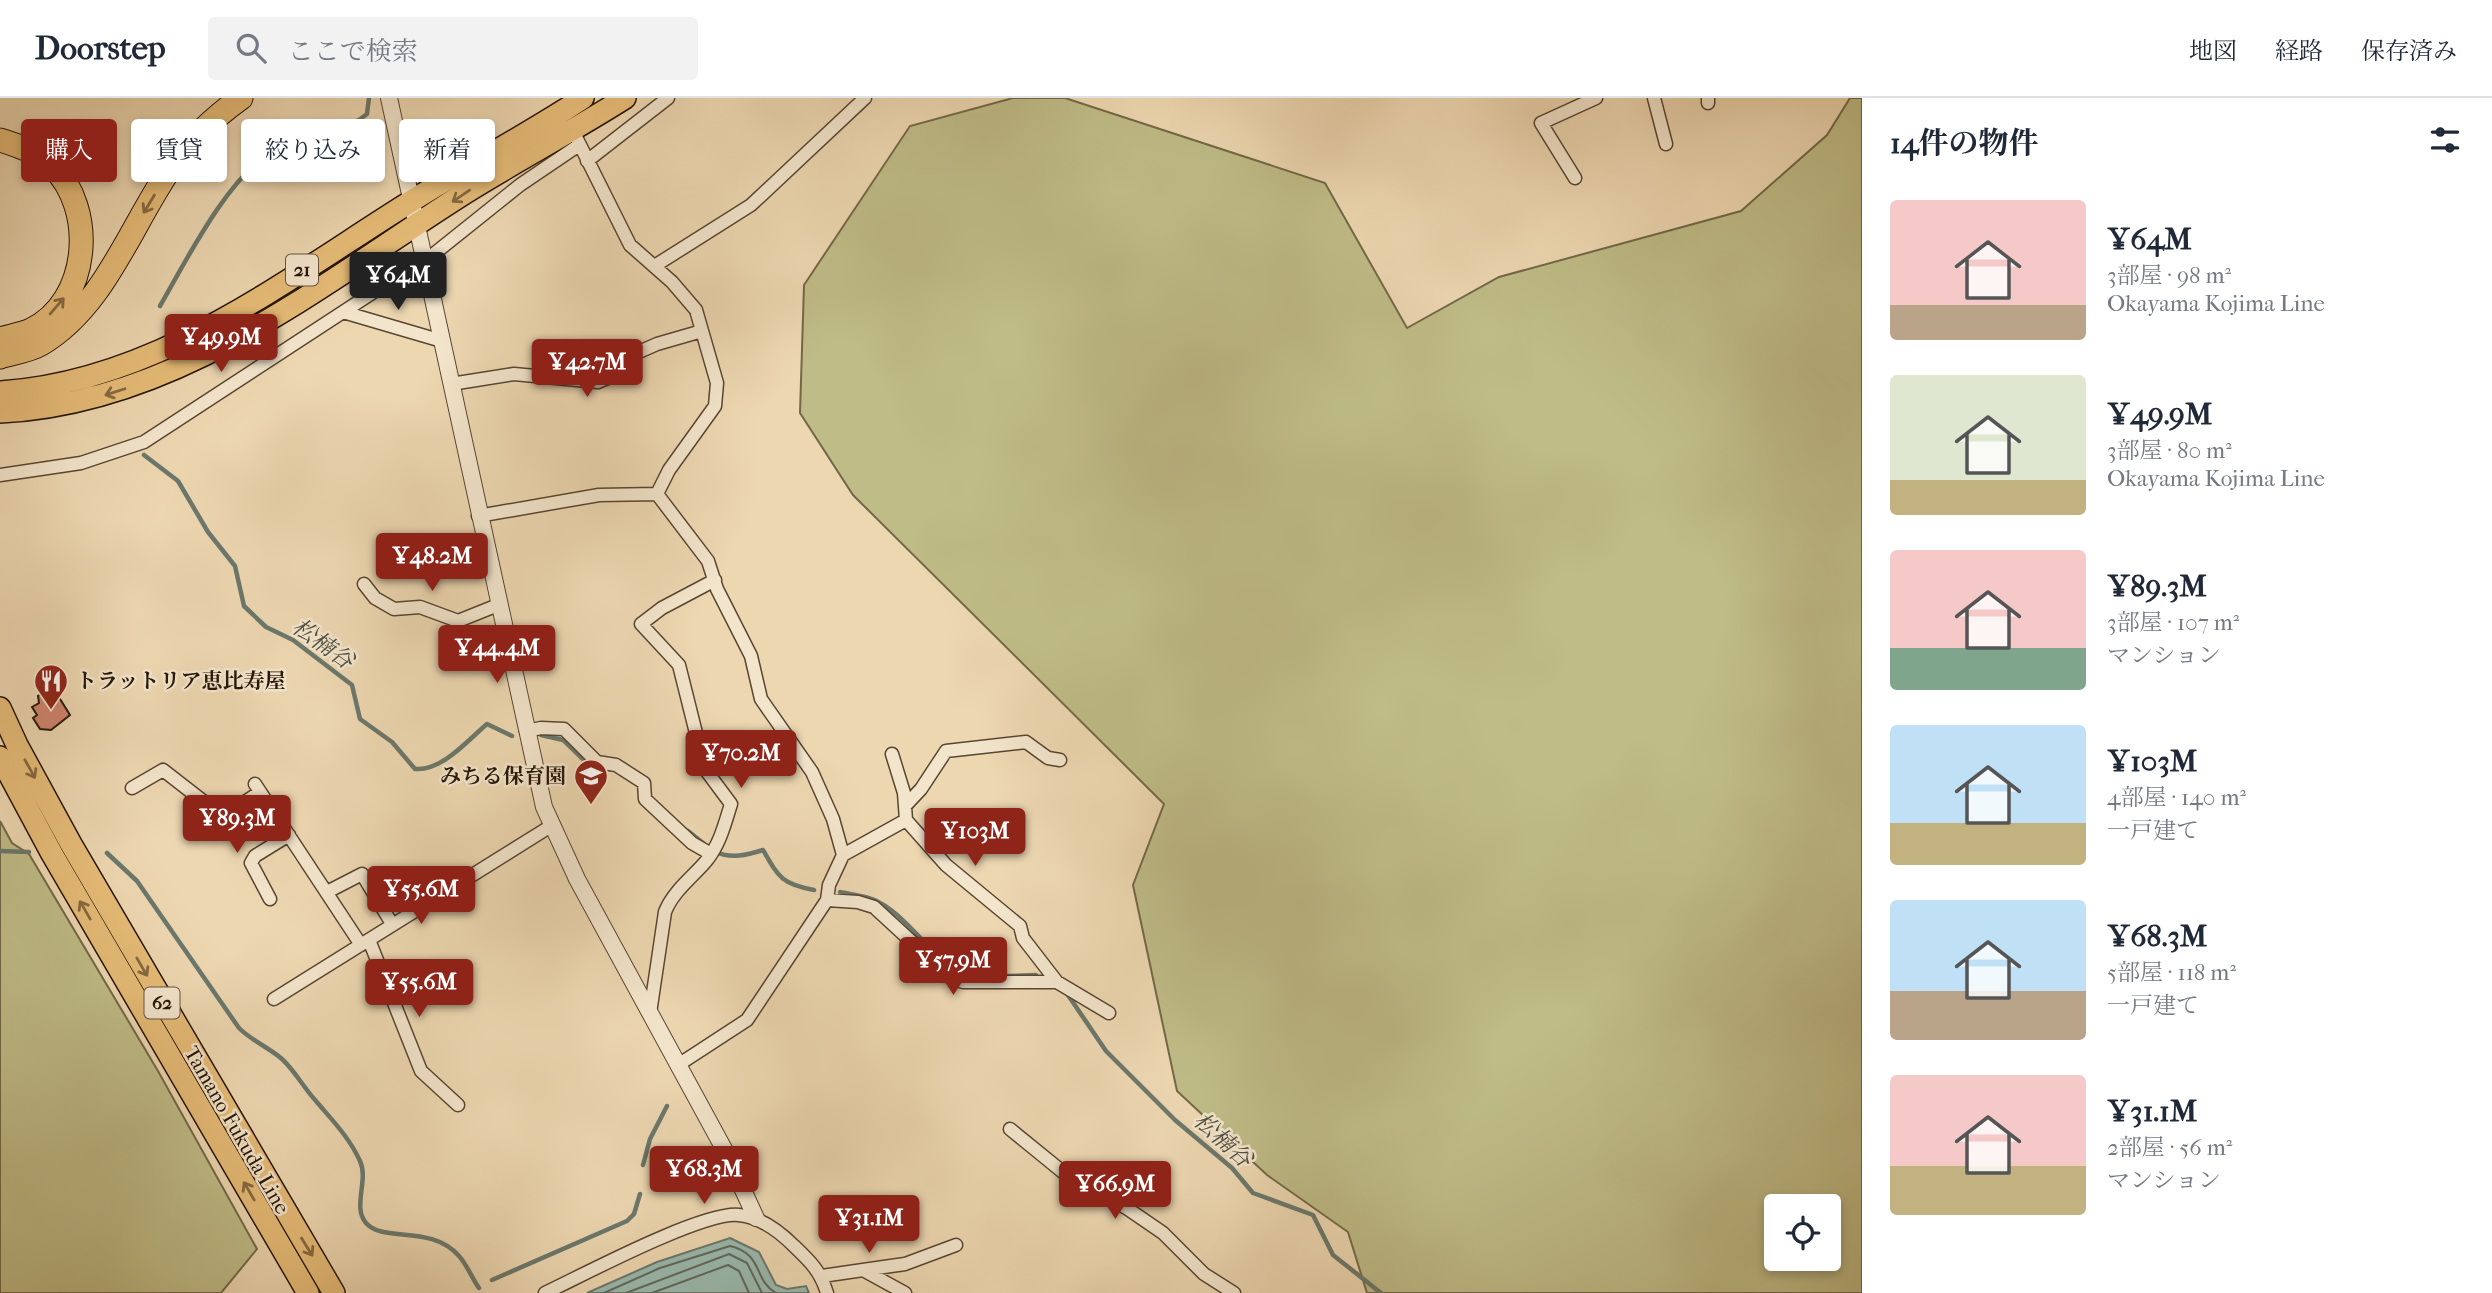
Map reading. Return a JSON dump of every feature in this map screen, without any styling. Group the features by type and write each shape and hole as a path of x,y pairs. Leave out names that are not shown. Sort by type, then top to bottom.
{"highway":[{"path":"0,356 39,346 71,323 95,292 170,168 209,120 241,98"},
{"path":"0,140 30,150 52,166 68,185 81,224 82,249 77,274 61,304 33,330 0,339"}],"main road":[{"name":"21","path":"0,392 58,385 93,377 173,346 583,98"},
{"name":"21","path":"0,412 61,406 97,398 179,367 260,324 418,226 474,187 576,138 625,98"},
{"name":"Tamano Fukuda Line","path":"0,708 16,745 71,844 334,1293"},
{"name":"Tamano Fukuda Line","path":"0,757 52,854 308,1293"}],"street":[{"path":"390,98 478,516 526,731 551,826 756,1218"},
{"path":"587,161 668,98"},
{"path":"656,265 751,205 865,98"},
{"path":"1576,178 1541,123 1596,98"},
{"path":"1654,98 1667,144"},
{"path":"563,111 630,245 656,265 696,310 717,383 715,406 669,470 657,494"},
{"path":"425,261 576,138"},
{"path":"0,475 81,463 144,442 392,280 429,284"},
{"path":"343,313 442,341"},
{"path":"451,384 514,374 598,382 617,374 632,355 657,344 702,331"},
{"path":"478,516 599,495 657,494"},
{"path":"657,494 684,526 708,561 751,656 761,699 812,772 833,819 843,855"},
{"path":"650,1013 670,900 711,855 731,804 705,769 679,665 641,624 662,608 715,580"},
{"path":"364,584 375,598 394,609 420,607 458,621 498,605"},
{"path":"526,731 541,728 564,729 597,762 616,765 644,783 645,799 692,843 711,855"},
{"path":"905,806 921,789 946,751 1026,742 1048,758 1060,760"},
{"path":"892,754 904,793 906,820 946,865 1020,926 1023,938 1057,982 1109,1013"},
{"path":"132,788 163,770 217,812 227,814 258,788 327,892 365,942 421,1071 458,1105"},
{"path":"678,1065 747,1020 827,900 829,885 843,855 906,820"},
{"path":"274,999 551,826"},
{"path":"270,899 251,863 255,856 289,835"},
{"path":"327,892 362,874 392,924"},
{"path":"827,900 858,902 874,907 951,978 963,982 1057,982"},
{"path":"1010,1129 1064,1173 1129,1209 1163,1233 1203,1273 1234,1293"},
{"path":"545,1293 678,1231 736,1214 756,1218 789,1241 822,1276 827,1293"},
{"path":"822,1276 905,1264 956,1245"},
{"path":"863,1270 905,1293"}],"shaded area":[{"path":"1013,98 1065,98 1325,183 1407,328 1499,277 1741,211 1827,135 1850,98 1862,98 1862,1293 1367,1293 1348,1232 1267,1175 1177,1091 1133,885 1164,804 853,495 800,413 804,285 910,126"},
{"path":"0,821 12,843 29,854 158,1071 257,1249 221,1293 0,1293"}],"water":[{"path":"730,1238 759,1252 776,1285 787,1289 806,1286 809,1293 587,1293 657,1262"}],"building":[{"name":"トラットリア恵比寿屋","path":"52,686 70,715 51,730 40,729 33,718 37,715 32,707 39,703 38,696"}],"waterway":[{"name":"松楠谷","path":"160,306 209,222 240,180 256,164 273,151 293,142 359,120 367,114 369,98"},
{"name":"松楠谷","path":"144,455 178,481 208,532 235,566 244,606 266,627 293,640 352,685 360,719 392,742 415,769 435,765 444,760 487,724 512,736"},
{"name":"松楠谷","path":"541,735 563,740 591,767 599,768"},
{"name":"松楠谷","path":"688,831 703,843"},
{"name":"松楠谷","path":"716,852 733,856 763,850 782,878 814,890"},
{"path":"0,851 29,852"},
{"path":"107,853 137,881 239,1028 287,1064 345,1136 356,1152 362,1168 360,1209 366,1223 384,1232 422,1237 448,1246 462,1260 479,1288"},
{"name":"松楠谷","path":"840,892 867,897 882,904 942,960 965,977"},
{"name":"松楠谷","path":"1008,976 1036,975"},
{"name":"松楠谷","path":"1068,995 1106,1051 1175,1120 1232,1168 1253,1193 1313,1215 1333,1255 1381,1293"},
{"path":"643,1165 650,1139 667,1106"},
{"path":"492,1280 627,1221 634,1214 640,1194"}],"place":[{"name":"トラットリア恵比寿屋","path":"51,711"},
{"name":"みちる保育園","path":"591,806"}]}
